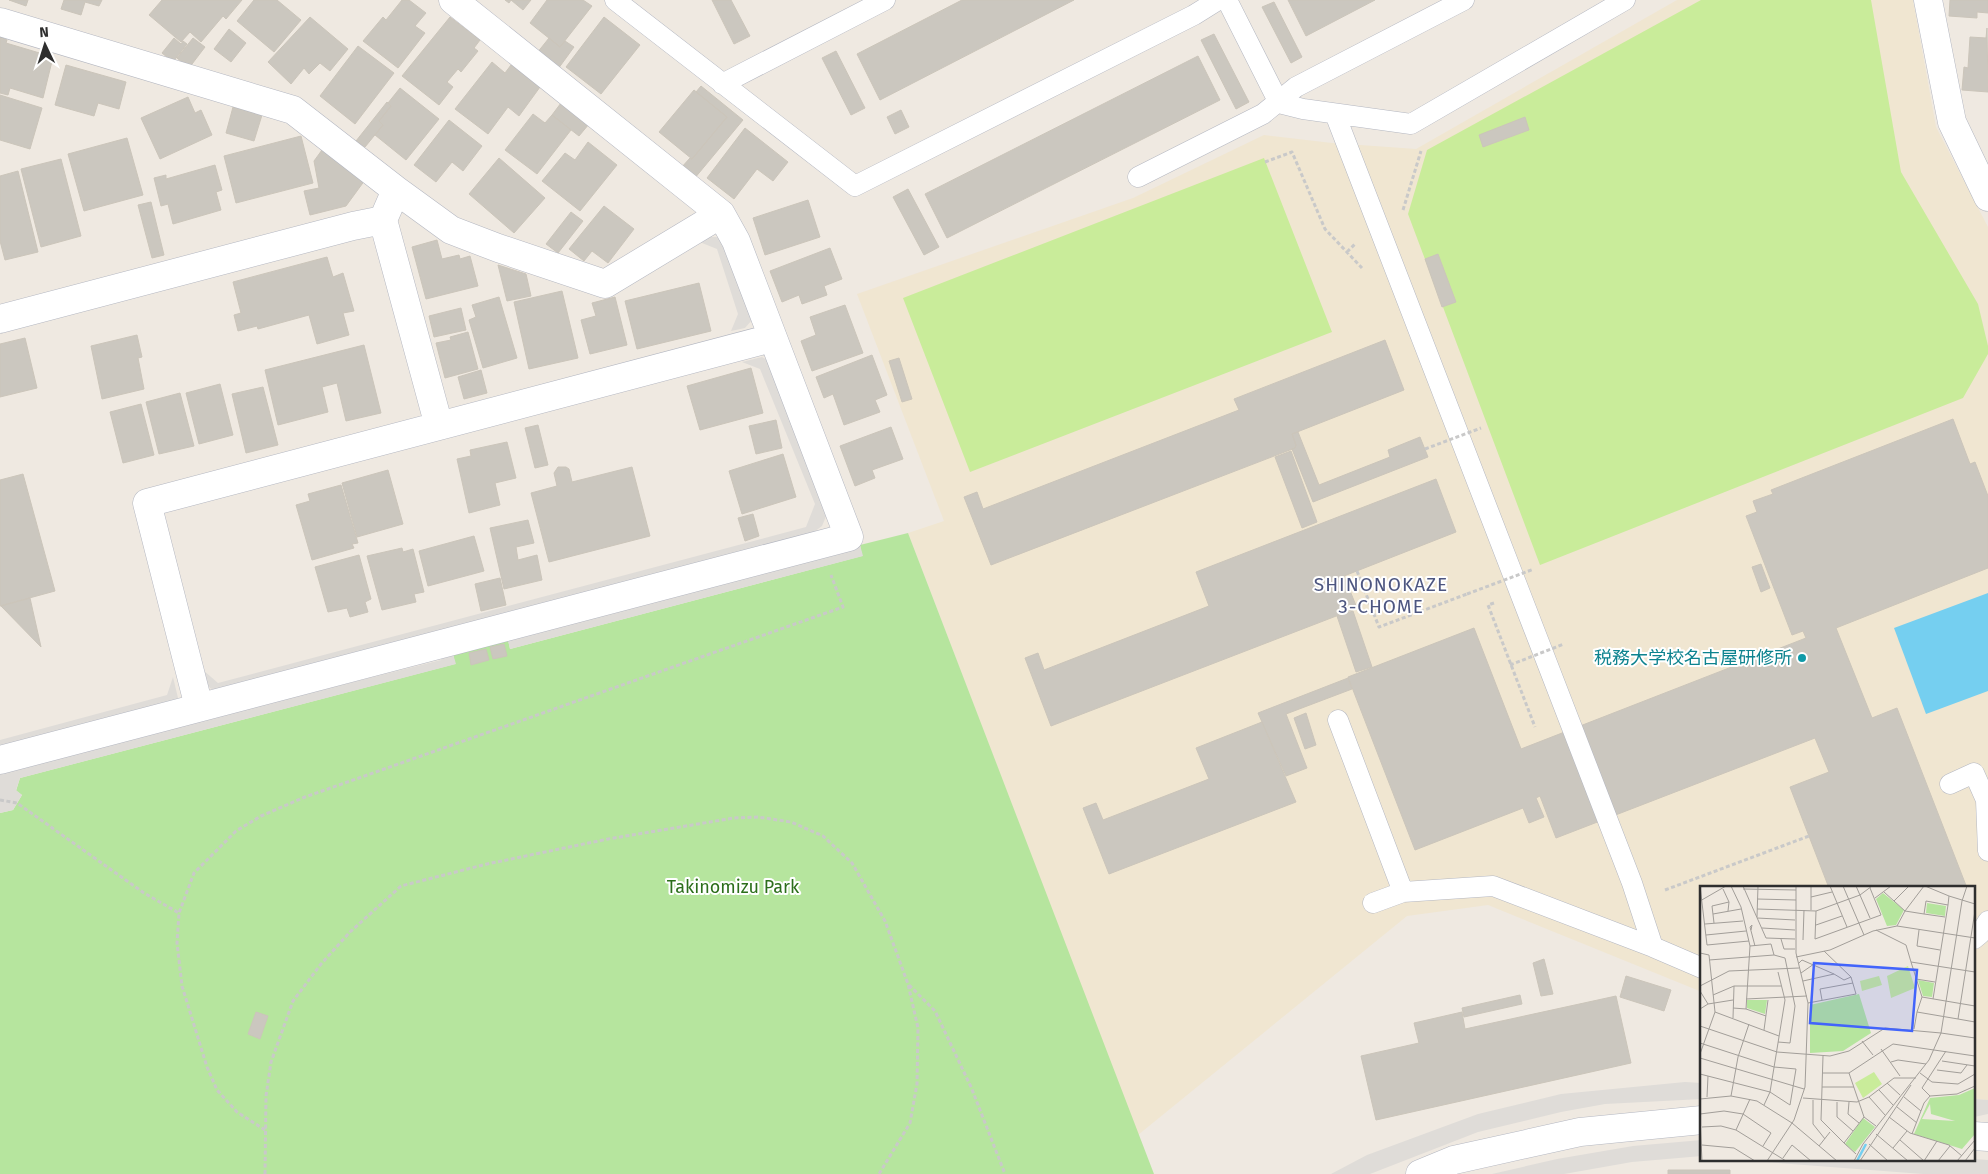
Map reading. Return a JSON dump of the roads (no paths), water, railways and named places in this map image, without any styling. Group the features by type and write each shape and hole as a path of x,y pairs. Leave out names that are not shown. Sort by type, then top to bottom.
{"street":[{"path":"0,760 849,537 736,241 722,214 453,0"},
{"path":"1928,0 1952,122 1985,187"},
{"path":"0,22 293,110 451,230 605,284 722,214"},
{"path":"396,190 383,220 438,426"},
{"path":"0,319 353,226 383,220"},
{"path":"199,707 147,503 772,338"},
{"path":"1420,1174 1454,1160 1580,1132 1700,1120"}],"lane":[{"path":"615,0 855,186 1194,15 1218,0"},
{"path":"722,84 885,0"},
{"path":"1227,0 1279,103 1303,109 1411,124 1625,0"},
{"path":"1138,176 1263,114 1279,103 1296,87 1464,0"},
{"path":"1335,114 1632,883 1652,946"},
{"path":"1338,720 1403,892"},
{"path":"1950,784 1974,773 1986,800 1988,851"},
{"path":"1373,903 1403,892 1493,886 1652,946 1700,967"},
{"path":"1976,937 1980,934 1988,921"}],"water":[{"path":"1988,593 1988,691 1926,714 1894,628"}],"place":[{"name":"税務大学校名古屋研修所","path":"1802,658"}],"district":[{"name":"SHINONOKAZE 3-CHOME","path":"1381,595"}],"park label":[{"name":"Takinomizu Park","path":"733,887"}]}
